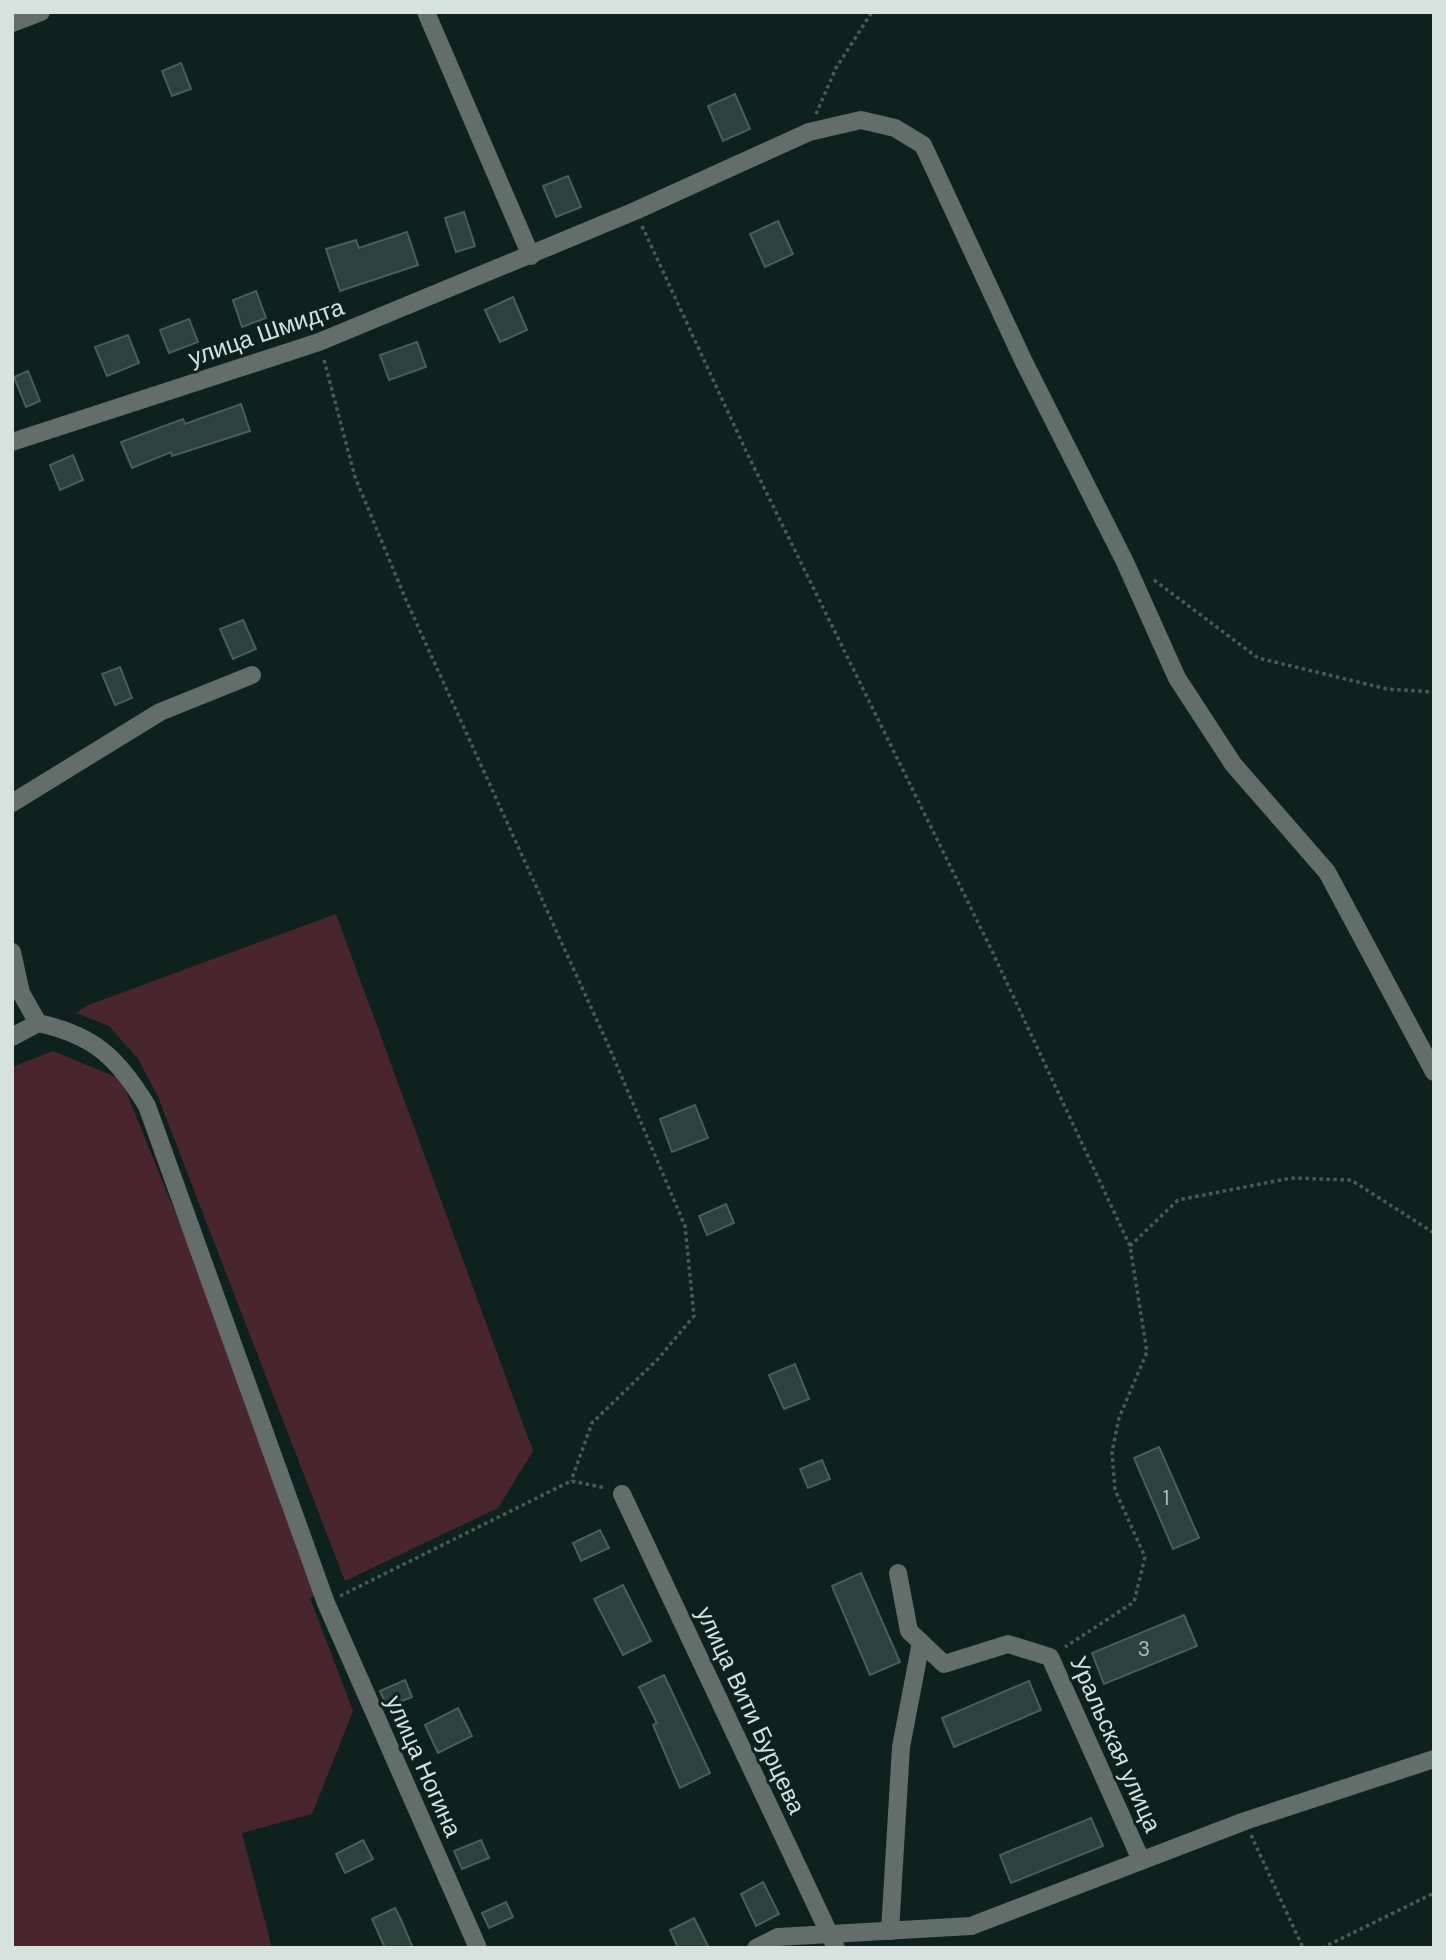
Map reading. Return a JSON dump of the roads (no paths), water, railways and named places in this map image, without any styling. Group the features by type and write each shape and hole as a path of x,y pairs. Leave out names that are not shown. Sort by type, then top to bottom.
{"street":[{"path":"12,23 41,12"},
{"path":"426,12 531,256"},
{"name":"улица Шмидта","path":"12,442 319,342 531,256 809,132 861,120 895,128 923,145 1023,360 1125,562 1177,678 1233,764 1326,872 1434,1072"},
{"path":"12,803 160,712 252,675"},
{"path":"12,952 21,993 38,1023 12,1037"},
{"name":"улица Ногина","path":"38,1023 94,1042 126,1072 147,1105 326,1603 478,1948"},
{"name":"улица Вити Бурцева","path":"622,1494 833,1941"},
{"path":"890,1931 901,1747 921,1643 909,1631 898,1573"},
{"name":"Уральская улица","path":"921,1643 944,1664 1008,1644 1050,1657 1141,1860"},
{"path":"755,1948 778,1937 833,1941 890,1931 971,1926 1245,1821 1296,1807 1434,1759"}]}
